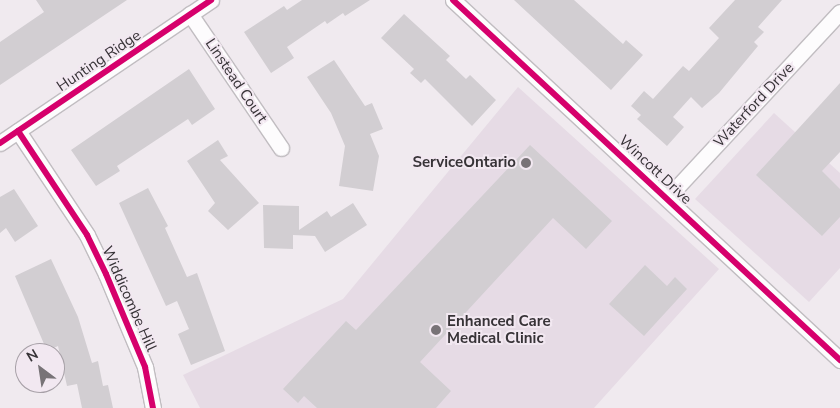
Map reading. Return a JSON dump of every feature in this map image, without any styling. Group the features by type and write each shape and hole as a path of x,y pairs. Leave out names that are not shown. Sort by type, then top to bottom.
{"street":[{"name":"Hunting Ridge","path":"0,143 211,0"},
{"name":"Wincott Drive","path":"453,0 840,360"},
{"name":"Waterford Drive","path":"667,198 840,12"},
{"name":"Linstead Court","path":"190,14 281,148"},
{"name":"Widdicombe Hill","path":"18,131 94,251 145,367 153,408"}],"shaded area":[{"path":"518,87 719,269 594,408 200,408 183,375 343,299"},
{"path":"774,113 840,173 840,268 809,302 695,199"}],"building":[{"path":"36,0 127,0 0,85 0,42 44,12"},
{"path":"302,0 370,0 345,16 343,13 327,24 325,21 287,47 294,58 271,73 244,32 284,6 287,10"},
{"path":"514,0 574,0 623,44 626,40 643,55 611,90"},
{"path":"735,0 782,0 758,27 764,32 754,42 758,46 719,93 702,108 691,97 673,117 684,127 667,146 637,119 641,115 631,106 644,91 653,99 683,66 689,71 719,38 709,28"},
{"path":"404,14 450,56 446,60 466,79 470,75 496,100 472,126 425,79 421,83 410,73 414,69 381,38"},
{"path":"334,60 365,106 372,103 383,129 370,134 379,156 373,191 339,186 345,146 331,113 307,77"},
{"path":"189,69 215,109 192,125 188,119 117,166 120,171 96,186 71,150"},
{"path":"840,83 840,152 822,171 840,189 840,217 822,236 756,175"},
{"path":"218,140 228,156 220,160 259,203 228,230 208,211 215,203 187,161"},
{"path":"530,145 612,221 586,249 553,218 420,362 451,391 436,408 317,408 304,396 298,403 283,389 346,321 356,330"},
{"path":"148,188 168,226 165,228 187,277 197,273 225,351 191,365 178,334 189,329 177,301 166,306 119,203"},
{"path":"14,189 38,226 15,242 6,228 0,233 0,197"},
{"path":"353,203 367,225 325,252 315,236 293,235 293,249 264,248 263,205 299,206 299,230 327,211 331,217"},
{"path":"51,259 78,317 92,363 98,361 103,386 108,385 113,408 82,408 77,384 67,386 65,377 65,343 44,343 15,276"},
{"path":"645,265 667,286 675,277 687,289 644,336 609,304"}],"cycle path":[{"path":"0,143 211,0"},
{"path":"453,0 840,360"},
{"path":"18,131 87,235 106,274 145,367 153,408"}],"place":[{"name":"ServiceOntario","path":"526,163"},
{"name":"Enhanced Care Medical Clinic","path":"436,330"}]}
